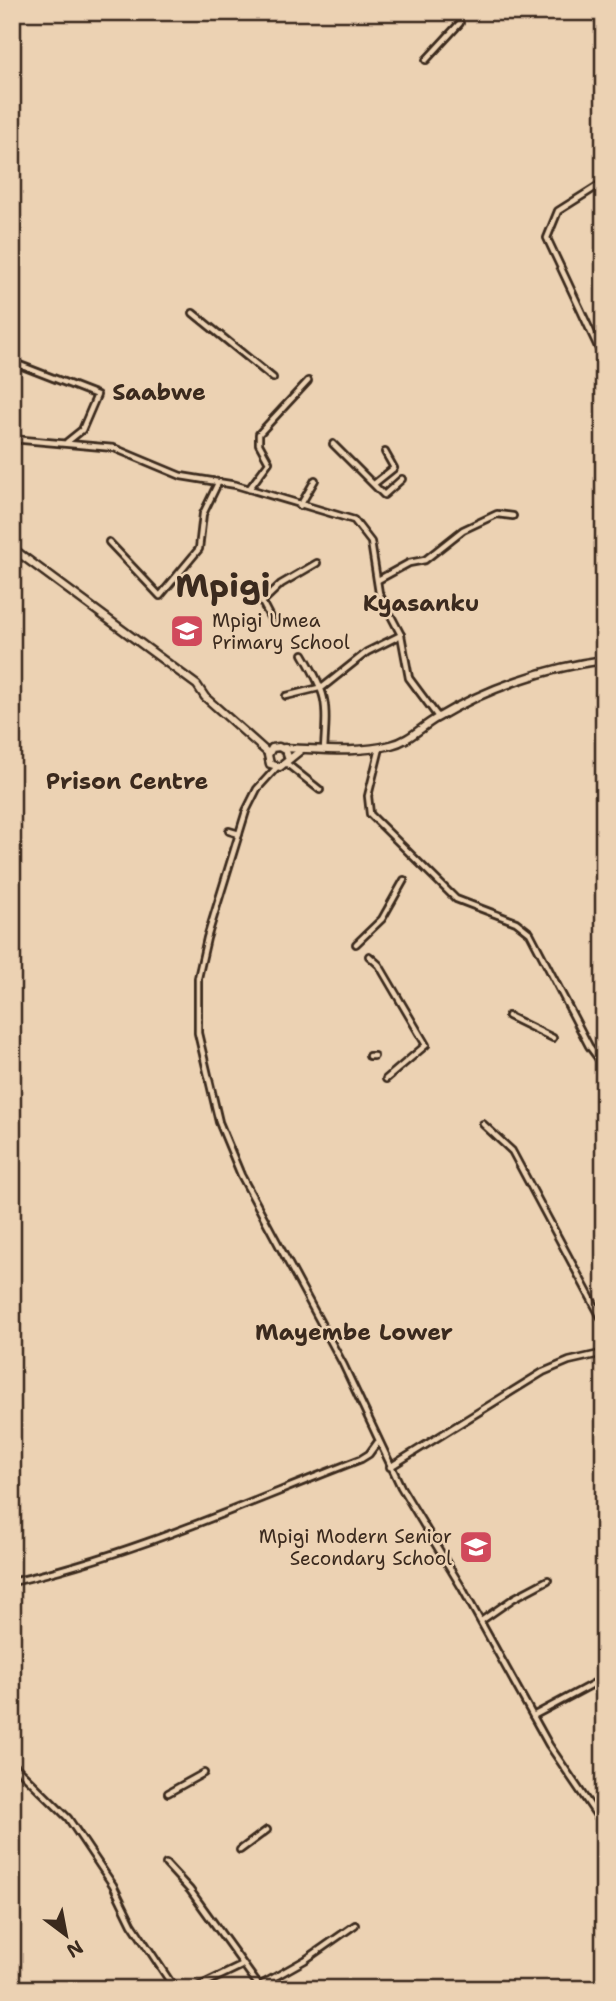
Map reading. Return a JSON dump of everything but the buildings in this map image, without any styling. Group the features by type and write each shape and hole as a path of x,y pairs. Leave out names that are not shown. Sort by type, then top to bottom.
{"main road":[{"path":"12,548 197,685 205,697 268,752 274,765 301,750"},
{"path":"250,734 282,748 301,750 380,747 407,738 438,717 514,684 570,666 604,660"},
{"path":"268,752 282,748"},
{"path":"282,748 287,760"}],"street":[{"path":"426,60 460,23"},
{"path":"604,181 563,206 554,216 547,238 604,360"},
{"path":"193,313 274,378"},
{"path":"12,362 97,394 82,430 67,442"},
{"path":"248,489 269,462 260,444 260,434 308,382"},
{"path":"12,439 114,448 181,476 248,489 354,520 371,542 381,597 401,635 409,678 438,717"},
{"path":"333,444 384,495 402,479"},
{"path":"374,484 394,468 385,452"},
{"path":"300,506 315,480"},
{"path":"108,542 160,596 199,549 203,514 218,482"},
{"path":"378,580 409,563 425,559 463,530 496,514 513,516"},
{"path":"273,623 261,602 281,584 317,563"},
{"path":"286,696 323,687 367,652 401,635"},
{"path":"303,654 323,687 327,708 324,750"},
{"path":"380,747 364,808 456,899 516,922 530,933 589,1046 604,1066"},
{"path":"287,760 320,790"},
{"path":"274,765 270,775 257,789 239,834 198,978 198,1033 204,1066 229,1151 343,1364 390,1467 481,1621 533,1716 581,1796 604,1826"},
{"path":"229,831 239,834"},
{"path":"356,944 382,919 404,880"},
{"path":"369,956 379,965 426,1045 386,1079"},
{"path":"508,1016 554,1038"},
{"path":"483,1124 512,1151 604,1323"},
{"path":"390,1467 543,1372 569,1361 604,1353"},
{"path":"12,1582 77,1567 157,1538 361,1458 369,1454 377,1443"},
{"path":"481,1621 514,1598 548,1580"},
{"path":"533,1716 604,1678"},
{"path":"12,1763 68,1818 113,1885 132,1924 175,1989"},
{"path":"168,1793 204,1773"},
{"path":"240,1850 267,1830"},
{"path":"166,1864 190,1890 241,1966 258,1986 266,1984 355,1925"},
{"path":"193,1989 241,1966"}],"place":[{"name":"Mpigi Umea Primary School","path":"187,631"},
{"name":"Mpigi Modern Senior Secondary School","path":"476,1547"}],"district":[{"name":"Saabwe","path":"159,392"},
{"name":"Mpigi","path":"223,585"},
{"name":"Kyasanku","path":"421,603"},
{"name":"Prison Centre","path":"127,781"},
{"name":"Mayembe Lower","path":"354,1332"}]}
